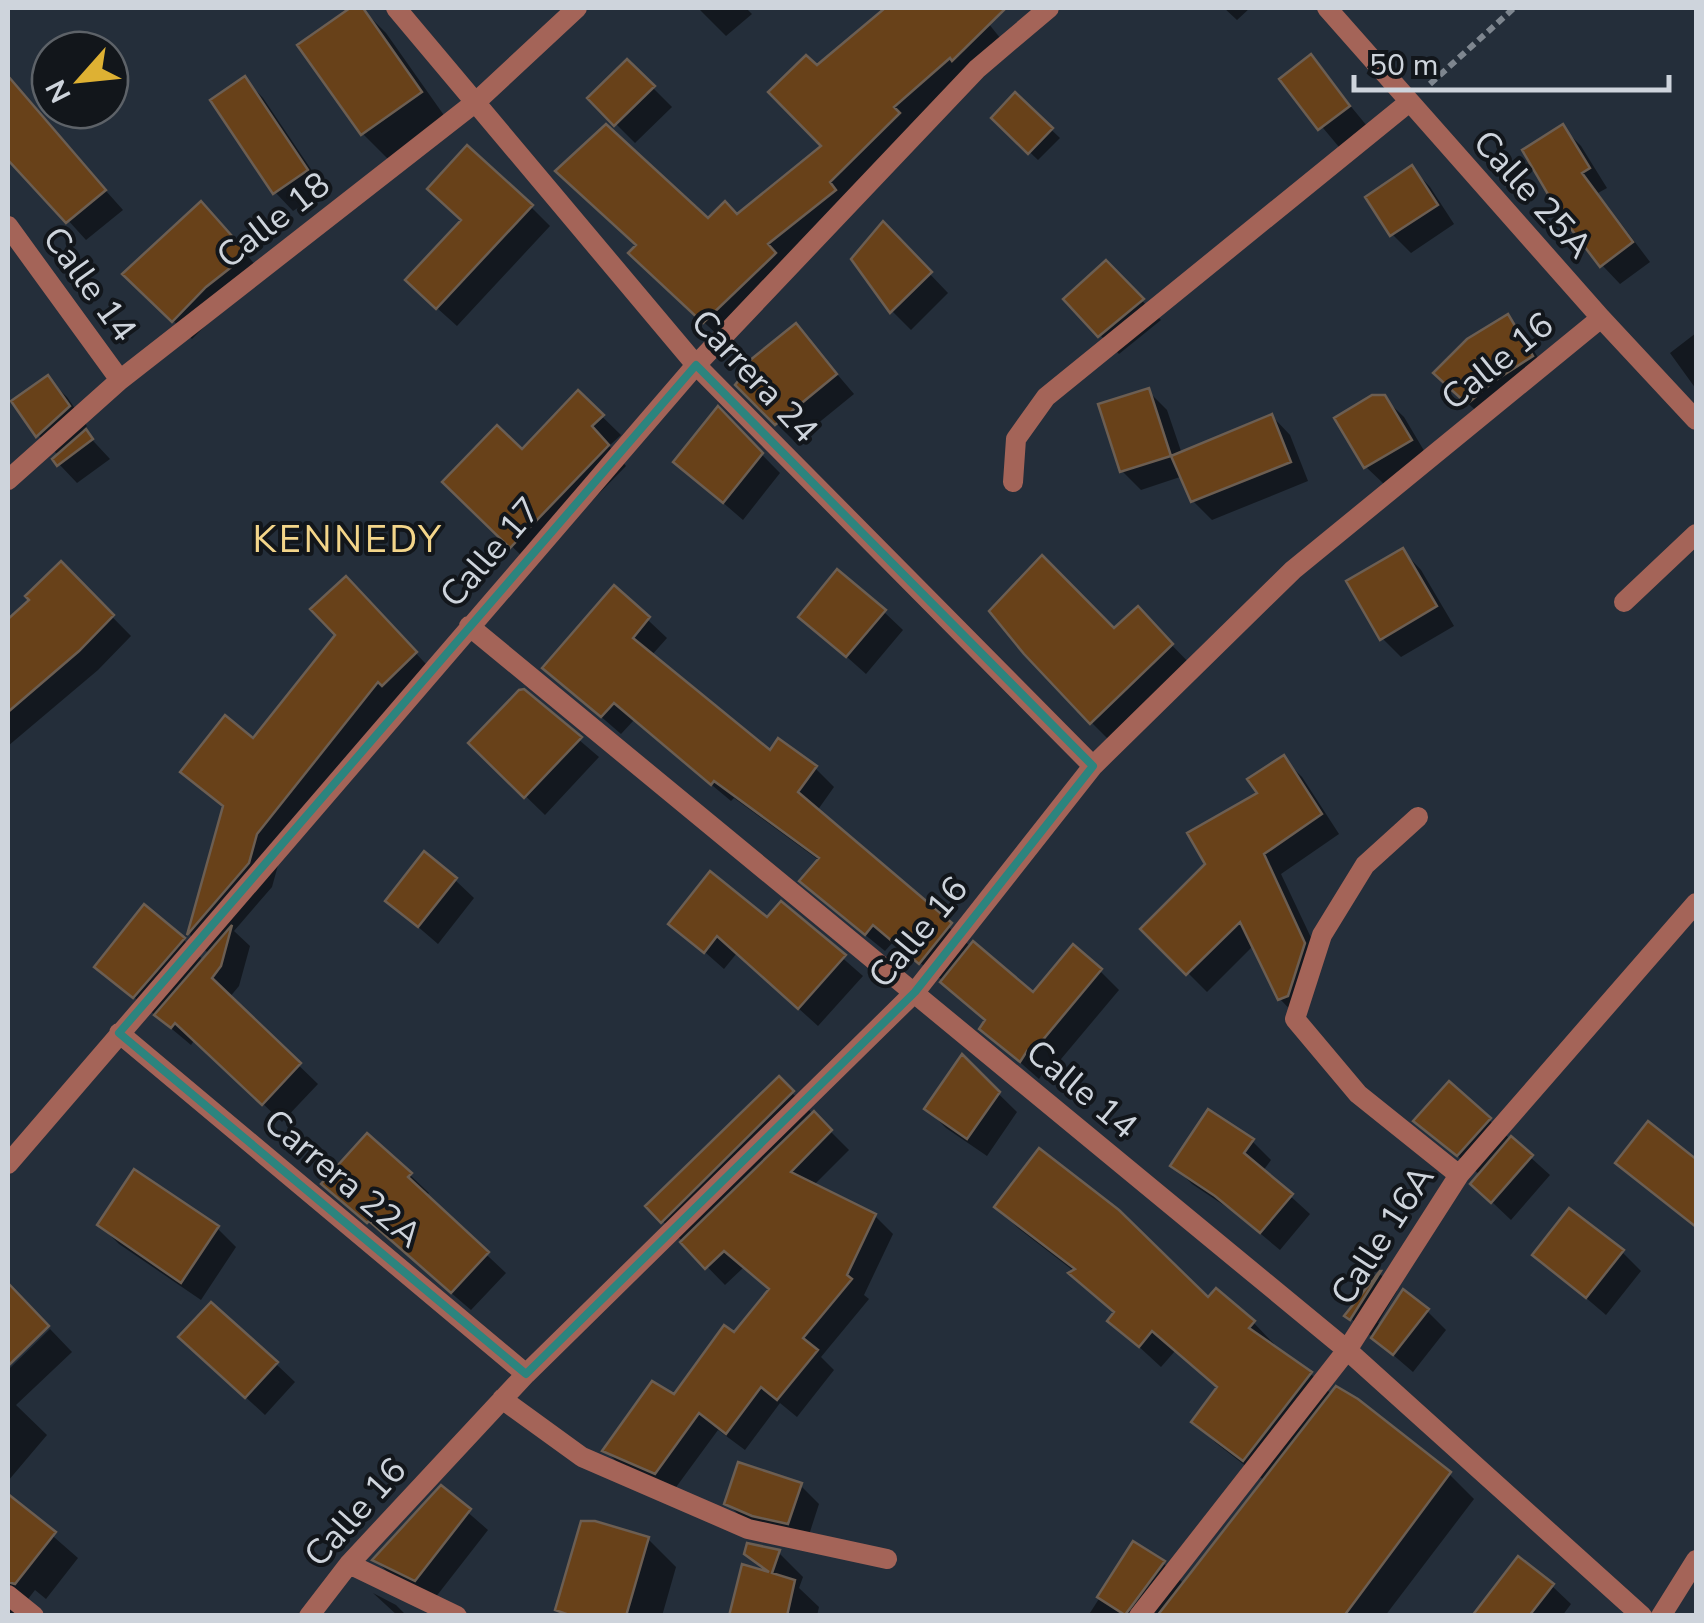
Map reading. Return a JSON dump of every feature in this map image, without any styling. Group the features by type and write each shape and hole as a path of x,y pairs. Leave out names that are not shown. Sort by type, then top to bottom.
{"street":[{"name":"Carrera 24","path":"396,8 696,365 1092,766"},
{"name":"Calle 18","path":"8,480 120,380 476,102 576,8"},
{"name":"Calle 17","path":"8,1164 696,365 977,70 1049,8"},
{"name":"Calle 25A","path":"1326,8 1696,420"},
{"path":"1013,482 1016,439 1046,396 1408,103"},
{"name":"Calle 14","path":"8,226 120,380"},
{"name":"Calle 16","path":"309,1616 349,1564 526,1374 915,992 1092,766 1293,570 1601,318"},
{"path":"1624,602 1696,534"},
{"name":"Calle 14","path":"469,626 1347,1350 1642,1616"},
{"path":"1418,816 1365,865 1322,935 1295,1019 1358,1094 1459,1174"},
{"name":"Calle 16A","path":"1139,1616 1347,1350 1459,1174 1696,903"},
{"name":"Carrera 22A","path":"118,1033 526,1374"},
{"path":"502,1400 582,1457 748,1529 887,1559"},
{"path":"1661,1616 1696,1560"},
{"path":"349,1564 456,1616"},
{"path":"8,1595 34,1616"}],"path":[{"path":"1408,103 1514,8"}],"highlighted area":[{"path":"696,365 1093,766 915,992 526,1374 119,1033"}],"building":[{"path":"350,8 363,8 422,92 361,135 297,45"},
{"path":"885,8 1006,8 952,61 950,58 894,107 900,113 830,182 836,190 768,244 776,253 703,323 628,253 636,245 555,171 606,124 708,218 725,201 737,214 821,146 768,92 806,55 817,65"},
{"path":"1311,54 1350,106 1318,130 1279,79"},
{"path":"627,59 655,86 614,126 587,98"},
{"path":"8,76 30,102 30,130 54,130 106,190 66,223 8,160"},
{"path":"245,76 308,170 273,194 210,100"},
{"path":"1015,92 1053,128 1028,154 991,118"},
{"path":"1563,124 1590,168 1582,173 1633,242 1600,267 1559,213 1522,150"},
{"path":"467,145 533,205 436,309 405,280 461,220 427,189"},
{"path":"1412,165 1438,205 1390,236 1365,197"},
{"path":"201,201 248,254 206,287 172,322 122,274"},
{"path":"883,221 932,272 890,313 851,259"},
{"path":"1106,260 1144,299 1098,337 1063,299"},
{"path":"1508,314 1533,356 1467,404 1433,373 1467,339"},
{"path":"796,323 837,374 775,425 735,385 747,370 744,365"},
{"path":"48,375 70,406 36,437 11,401"},
{"path":"1149,388 1171,456 1120,472 1098,404"},
{"path":"578,390 604,415 592,426 609,445 510,548 442,482 497,425 522,449"},
{"path":"1372,395 1385,395 1412,440 1364,468 1334,418"},
{"path":"718,406 763,453 723,503 673,462"},
{"path":"1272,414 1291,462 1191,502 1171,456"},
{"path":"86,429 93,439 57,466 52,459"},
{"path":"1403,548 1437,606 1380,640 1346,581"},
{"path":"1042,555 1114,628 1138,606 1173,644 1090,724 989,611"},
{"path":"61,561 114,615 8,712 8,619"},
{"path":"837,569 886,610 846,657 798,617"},
{"path":"346,576 417,652 382,686 378,682 257,834 249,863 187,935 223,806 180,772 225,715 253,738 335,635 310,609"},
{"path":"614,585 650,617 633,638 770,750 778,738 817,766 798,792 952,923 919,964 873,925 865,935 799,881 819,858 714,781 711,785 614,703 601,717 542,668"},
{"path":"524,689 582,737 524,798 468,743"},
{"path":"1284,755 1322,814 1264,854 1305,943 1288,996 1278,1000 1240,922 1186,975 1140,929 1205,864 1187,833 1257,793 1247,779"},
{"path":"424,851 457,878 418,927 385,901"},
{"path":"710,871 767,917 781,901 846,955 798,1009 717,936 704,953 668,924"},
{"path":"144,904 185,938 133,998 94,967"},
{"path":"232,925 221,966 212,978 301,1063 262,1105 175,1023 171,1028 154,1015"},
{"path":"973,941 1033,992 1073,944 1102,969 1020,1062 979,1029 985,1020 940,982"},
{"path":"962,1054 1000,1092 967,1139 924,1109"},
{"path":"779,1076 794,1091 661,1223 645,1206"},
{"path":"1449,1081 1491,1118 1457,1156 1413,1121"},
{"path":"1208,1109 1254,1139 1244,1153 1293,1194 1260,1233 1170,1166"},
{"path":"814,1111 832,1130 791,1172 876,1214 847,1275 852,1279 803,1338 818,1350 777,1400 761,1387 726,1434 699,1413 655,1474 602,1451 652,1381 674,1394 724,1325 734,1332 769,1289 724,1251 705,1269 680,1242"},
{"path":"1648,1121 1696,1159 1696,1227 1615,1163"},
{"path":"367,1133 489,1252 451,1293 321,1184"},
{"path":"1511,1136 1533,1155 1491,1203 1470,1184"},
{"path":"1039,1148 1119,1210 1208,1297 1216,1288 1255,1321 1249,1328 1312,1372 1243,1461 1191,1422 1217,1387 1152,1331 1139,1347 1107,1321 1114,1312 1068,1273 1075,1269 994,1207"},
{"path":"134,1169 219,1226 181,1283 97,1225"},
{"path":"1569,1208 1624,1250 1586,1298 1532,1255"},
{"path":"1380,1271 1350,1320 1344,1316"},
{"path":"8,1283 49,1326 8,1366"},
{"path":"1403,1289 1429,1309 1393,1355 1371,1338"},
{"path":"211,1302 278,1362 245,1398 178,1337"},
{"path":"1336,1386 1451,1472 1344,1616 1157,1616"},
{"path":"738,1462 802,1483 788,1524 752,1516 724,1504"},
{"path":"441,1485 471,1509 415,1581 372,1560"},
{"path":"8,1494 56,1532 15,1584 8,1582"},
{"path":"581,1521 595,1521 649,1537 626,1616 572,1616 555,1610"},
{"path":"1133,1541 1165,1561 1125,1615 1097,1597"},
{"path":"747,1543 780,1550 772,1573 795,1580 787,1616 729,1616 742,1564 769,1572 744,1554"},
{"path":"1518,1556 1554,1584 1529,1616 1472,1616"}],"district":[{"name":"KENNEDY","path":"348,539"}]}
